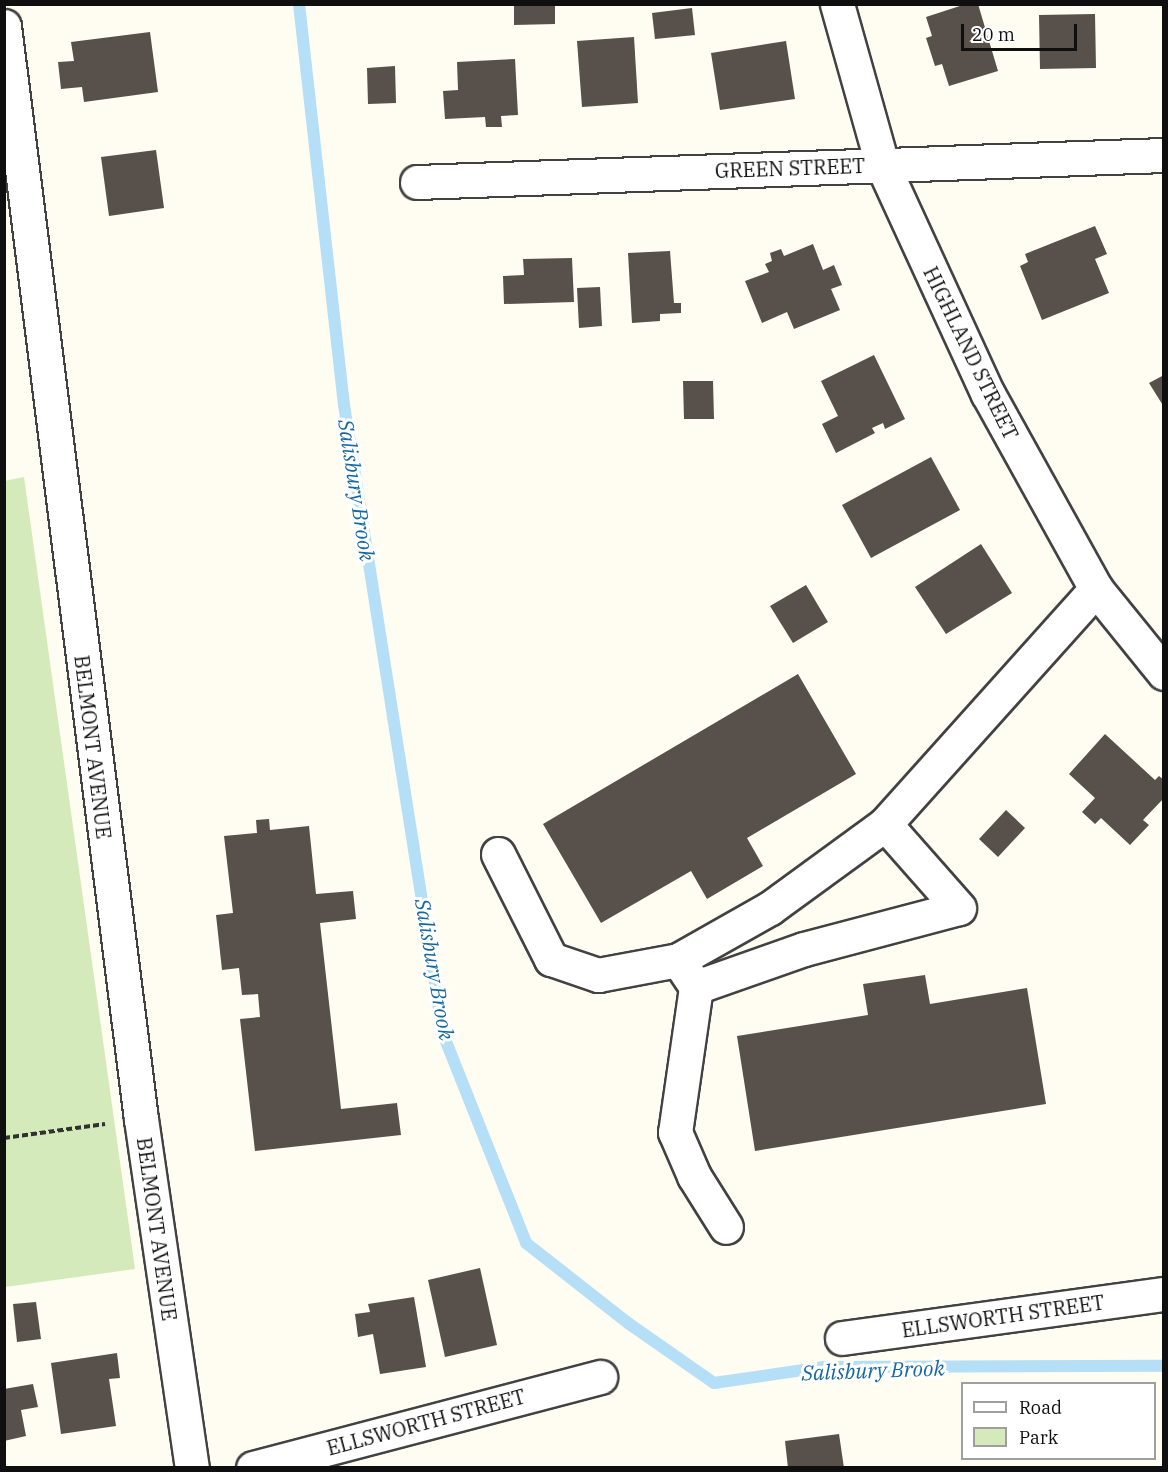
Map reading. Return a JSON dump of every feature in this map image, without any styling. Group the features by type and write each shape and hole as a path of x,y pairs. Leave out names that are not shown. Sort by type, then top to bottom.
{"street":[{"name":"HIGHLAND STREET","path":"837,4 882,164 988,394 1096,589 1164,673"},
{"name":"BELMONT AVENUE","path":"4,26 15,209 141,1119 192,1467"},
{"name":"GREEN STREET","path":"417,182 1164,154"},
{"path":"498,854 551,959 598,975 678,960 770,908 885,824 1096,589"},
{"path":"696,987 804,949 959,908 885,824"},
{"path":"678,960 696,987 675,1132 694,1176 726,1227"},
{"name":"ELLSWORTH STREET","path":"842,1338 1164,1294"},
{"name":"ELLSWORTH STREET","path":"253,1467 600,1377"}],"path":[{"path":"4,1138 141,1119"}],"green space":[{"path":"24,477 135,1269 5,1287 4,481"}],"building":[{"path":"514,4 555,4 555,24 514,25"},
{"path":"966,4 978,4 998,71 949,86 942,64 935,66 926,38 932,36 926,17"},
{"path":"692,8 695,35 655,39 652,13"},
{"path":"1095,14 1096,68 1040,69 1039,15"},
{"path":"150,32 158,92 84,102 82,87 61,89 58,62 74,61 71,42"},
{"path":"634,37 638,103 582,107 577,41"},
{"path":"786,41 795,99 720,110 711,53"},
{"path":"515,59 518,115 501,116 502,127 486,127 485,117 445,119 443,91 458,90 457,62"},
{"path":"395,66 396,103 368,104 367,68"},
{"path":"156,150 164,208 109,216 101,157"},
{"path":"1095,226 1107,254 1095,259 1109,293 1042,320 1020,266 1028,262 1025,254"},
{"path":"813,244 823,270 834,265 842,285 831,289 840,310 794,329 787,312 762,323 745,281 769,272 765,264 772,261 770,253 781,249 784,256"},
{"path":"670,251 674,303 681,303 681,313 660,314 660,321 632,323 628,253"},
{"path":"572,258 574,302 504,304 503,276 524,275 523,259"},
{"path":"600,287 602,326 579,328 577,288"},
{"path":"874,355 905,419 885,429 883,423 872,428 875,433 836,453 822,424 838,416 821,381"},
{"path":"1164,375 1164,407 1149,383"},
{"path":"683,381 713,381 714,419 684,419"},
{"path":"931,457 960,510 871,558 842,505"},
{"path":"981,544 1012,593 946,634 915,587"},
{"path":"806,585 828,622 793,643 770,606"},
{"path":"798,674 856,774 747,838 763,866 707,899 691,871 601,923 543,824"},
{"path":"1105,734 1155,780 1159,776 1164,780 1164,798 1143,820 1149,825 1130,845 1101,818 1095,824 1082,812 1095,798 1069,774"},
{"path":"1006,810 1025,828 998,857 979,839"},
{"path":"269,819 270,830 309,826 316,894 353,891 356,919 320,923 341,1109 397,1103 401,1135 255,1151 240,1019 260,1017 258,994 242,995 239,968 222,970 216,915 233,913 224,836 257,833 256,820"},
{"path":"925,975 930,1004 1027,988 1046,1104 755,1151 737,1036 868,1015 863,984"},
{"path":"480,1268 497,1345 445,1357 428,1280"},
{"path":"414,1297 426,1367 380,1374 373,1334 358,1337 355,1314 370,1312 368,1304"},
{"path":"36,1302 41,1339 17,1342 13,1304"},
{"path":"117,1353 120,1378 109,1379 116,1426 61,1434 51,1363"},
{"path":"33,1384 38,1407 21,1410 26,1436 4,1441 4,1389"},
{"path":"839,1434 844,1468 788,1468 785,1441"}],"waterway":[{"name":"Salisbury Brook","path":"299,4 344,405 443,1034 526,1243 628,1323 714,1383 824,1367 1164,1366"}]}
